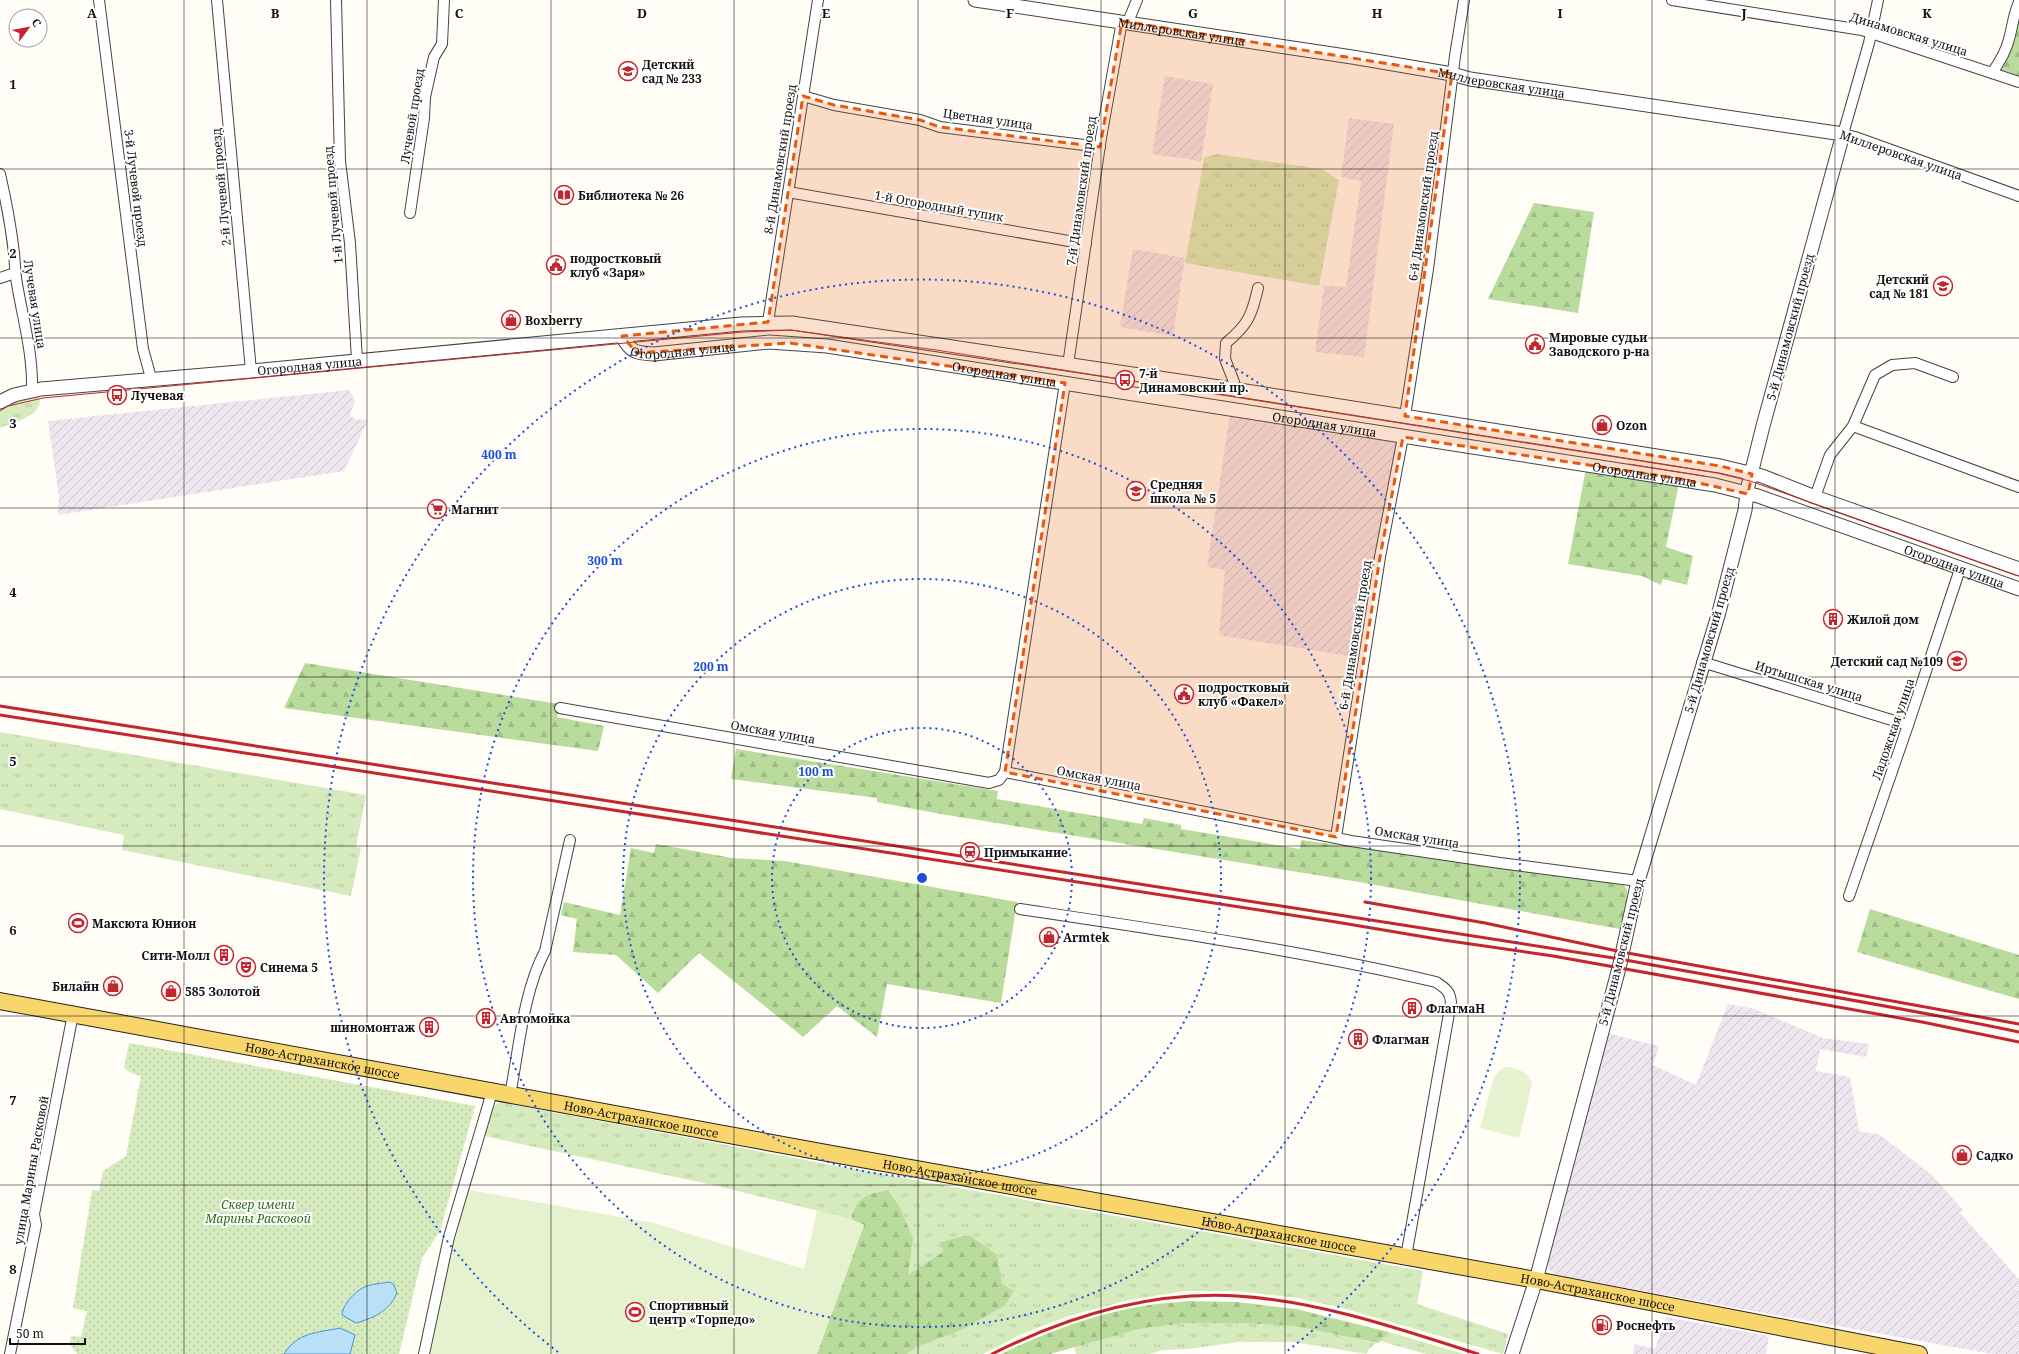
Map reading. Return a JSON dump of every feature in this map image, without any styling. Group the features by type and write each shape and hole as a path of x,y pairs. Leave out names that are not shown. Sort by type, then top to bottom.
{"main road":[{"name":"Ново-Астраханское шоссе","path":"0,1001 492,1092 1536,1280 1919,1354"}],"street":[{"name":"3-й Лучевой проезд","path":"99,0 143,349 151,378"},
{"name":"2-й Лучевой проезд","path":"217,0 251,371"},
{"name":"1-й Лучевой проезд","path":"336,0 340,161 350,243 357,360"},
{"name":"Лучевой проезд","path":"410,213 424,118 425,97 434,57 442,44 444,0"},
{"name":"8-й Динамовский проезд","path":"768,322 818,0"},
{"name":"Миллеровская улица","path":"975,0 1125,22 1452,74 1470,79 1843,134 2019,196"},
{"name":"7-й Динамовский проезд","path":"1068,365 1100,147 1125,22 1137,0"},
{"name":"6-й Динамовский проезд","path":"1405,416 1429,261 1452,74 1464,0"},
{"name":"Динамовская улица","path":"1672,0 1774,15 1870,33 2019,82"},
{"name":"5-й Динамовский проезд","path":"1512,1354 1536,1280 1618,968 1638,881 1702,662 1719,612 1752,474 1812,242 1830,186 1869,43 1878,0"},
{"path":"1992,73 2002,58 2009,39 2013,17 2019,2"},
{"name":"Цветная улица","path":"803,96 834,105 920,120 940,127 1100,147"},
{"name":"Лучевая улица","path":"0,174 14,254 15,273 24,326 29,342 33,374 32,390"},
{"name":"1-й Огородный тупик","path":"788,192 1086,244"},
{"path":"0,278 15,273"},
{"path":"1233,389 1234,382 1225,359 1226,343 1237,333 1253,312 1258,288"},
{"name":"Огородная улица","path":"0,402 14,395 32,390 151,378 251,371 768,322 792,322 1233,389 1720,466 1752,474 2019,569"},
{"name":"Огородная улица","path":"622,336 629,347 637,353 654,354 769,342 790,342 827,346 1403,437 1688,480 1715,485 1748,494 2019,590"},
{"path":"1815,497 1830,455 1853,426 1875,375 1892,365 1915,363 1953,377"},
{"path":"1005,772 1065,384"},
{"path":"1853,426 2019,487"},
{"name":"6-й Динамовский проезд","path":"1336,837 1380,557 1403,437"},
{"name":"Ладожская улица","path":"1849,896 1960,569"},
{"name":"Иртышская улица","path":"1702,662 1908,725"},
{"name":"Омская улица","path":"560,708 989,783 999,780 1005,772 1336,837 1500,863 1638,881"},
{"path":"510,1095 522,1025 540,962 545,952 570,840"},
{"path":"1020,909 1223,939 1350,962 1436,982 1446,988 1450,995 1451,1002 1406,1257"},
{"name":"улица Марины Расковой","path":"10,1354 36,1225 34,1214 73,1014"},
{"path":"424,1354 449,1237 492,1092"}],"highlighted area":[{"path":"1122,21 1452,74 1405,416 1720,466 1752,474 1748,494 1681,479 1403,437 1380,557 1336,837 1005,772 1065,383 790,343 637,353 622,336 768,322 803,96 834,105 920,120 940,127 1100,147"}],"shaded area":[{"path":"1165,76 1213,84 1201,161 1152,154"},
{"path":"1349,118 1394,124 1364,357 1315,352 1324,285 1346,287 1361,181 1341,177"},
{"path":"1133,249 1185,258 1173,336 1120,327"},
{"path":"349,390 355,400 350,416 356,419 368,420 344,471 58,515 59,497 48,421"},
{"path":"1230,414 1392,440 1396,444 1360,658 1219,635 1225,570 1207,567"},
{"path":"1728,1004 1755,1009 1823,1038 1869,1044 1866,1057 1820,1049 1816,1071 1850,1077 1859,1131 1880,1135 1932,1175 1963,1210 1960,1213 2019,1279 2019,1354 1992,1354 1555,1275 1549,1270 1547,1261 1607,1033 1659,1046 1653,1065 1696,1085"},
{"path":"1666,1317 1769,1336 1766,1354 1633,1354 1635,1344 1655,1349"}],"green space":[{"path":"2019,7 2019,79 1999,71"},
{"path":"1216,154 1321,169 1339,180 1319,286 1185,263 1204,158"},
{"path":"1534,203 1594,212 1578,313 1488,299"},
{"path":"34,396 39,397 40,403 37,409 19,421 0,428 0,408 16,400"},
{"path":"1586,468 1679,483 1666,547 1693,556 1687,585 1663,579 1661,585 1642,576 1568,564"},
{"path":"305,663 559,704 557,717 604,726 598,751 284,708"},
{"path":"0,732 366,795 356,847 361,848 351,896 122,850 124,835 0,809"},
{"path":"736,749 998,791 997,799 1142,824 1144,818 1181,825 1181,829 1300,849 1301,840 1623,884 1628,894 1626,912 1620,929 1359,882 941,814 877,802 877,798 731,779"},
{"path":"656,844 732,858 785,861 1017,902 1001,1003 887,984 877,1037 837,1006 803,1037 699,953 658,993 616,955 573,952 577,919 561,915 564,902 620,915 631,848 654,853"},
{"path":"1870,909 2019,955 2019,999 1857,952"},
{"name":"Сквер имени Марины Расковой","path":"129,1043 475,1106 440,1231 422,1258 399,1354 77,1354 70,1345 71,1336 81,1337 87,1311 73,1308 92,1190 99,1191 103,1171 126,1156 141,1076 133,1074 124,1068"},
{"path":"1510,1067 1526,1074 1531,1080 1532,1084 1519,1138 1480,1128 1494,1077 1502,1068"},
{"path":"499,1102 831,1165 1423,1271 1417,1304 1508,1334 1503,1354 1342,1308 1298,1298 1237,1291 1185,1291 1129,1300 1072,1315 1024,1333 983,1354 817,1354 864,1225 851,1219 713,1185 484,1136 491,1109"},
{"name":"Спортивный центр «Торпедо»","path":"469,1190 654,1223 804,1269 817,1210 851,1219 864,1225 817,1354 427,1354 454,1239"},
{"path":"888,1190 900,1208 913,1238 908,1275 943,1252 940,1242 969,1235 997,1255 1002,1284 1014,1291 1004,1306 961,1330 916,1347 907,1354 817,1354 864,1225 851,1219 854,1211 864,1197"},
{"path":"1187,1301 1237,1302 1296,1309 1389,1332 1378,1343 1293,1326 1240,1323 1186,1323 1139,1329 1050,1354 1001,1354 1049,1333 1098,1316 1139,1307"},
{"path":"1186,1323 1240,1323 1293,1326 1376,1343 1369,1349 1367,1354 1294,1342 1239,1342 1188,1349 1163,1350 1149,1354 1076,1354 1074,1346 1139,1329"},
{"path":"1389,1332 1464,1354 1426,1354 1380,1341"}],"water":[{"path":"390,1282 394,1285 397,1293 390,1305 380,1313 369,1319 356,1323 342,1315 348,1301 362,1288"},
{"path":"340,1328 355,1335 350,1354 284,1354 295,1341 302,1337"}],"tram line":[{"path":"0,411 8,406 43,398 743,332 791,330 936,350 1717,473 1750,481 2019,576"},
{"path":"1629,464 1704,476"}],"railway":[{"path":"0,706 1620,959 1920,1012 2019,1032"},
{"path":"0,715 1553,956 1922,1022 2019,1042"},
{"path":"1365,902 1485,923 1622,952 2019,1024"},
{"path":"992,1354 1050,1328 1111,1309 1142,1302 1205,1295 1268,1299 1329,1310 1389,1326 1478,1354"}],"place":[{"name":"Детский сад № 233","path":"628,71"},
{"name":"Библиотека № 26","path":"564,195"},
{"name":"подростковый клуб «Заря»","path":"556,265"},
{"name":"Детский сад № 181","path":"1943,286"},
{"name":"Boxberry","path":"511,320"},
{"name":"Мировые судьи Заводского р-на","path":"1535,344"},
{"name":"7-й Динамовский пр.","path":"1125,380"},
{"name":"Лучевая","path":"117,395"},
{"name":"Ozon","path":"1602,425"},
{"name":"Средняя школа № 5","path":"1136,491"},
{"name":"Магнит","path":"437,509"},
{"name":"Жилой дом","path":"1833,619"},
{"name":"Детский сад №109","path":"1957,661"},
{"name":"подростковый клуб «Факел»","path":"1184,694"},
{"name":"Примыкание","path":"970,852"},
{"name":"Максюта Юнион","path":"78,923"},
{"name":"Armtek","path":"1049,937"},
{"name":"Сити-Молл","path":"224,955"},
{"name":"Синема 5","path":"246,967"},
{"name":"Билайн","path":"113,986"},
{"name":"585 Золотой","path":"171,991"},
{"name":"ФлагмаН","path":"1412,1008"},
{"name":"Автомойка","path":"486,1018"},
{"name":"шиномонтаж","path":"429,1027"},
{"name":"Флагман","path":"1358,1039"},
{"name":"Садко","path":"1962,1155"},
{"name":"Спортивный центр «Торпедо»","path":"635,1312"},
{"name":"Роснефть","path":"1602,1325"}]}
